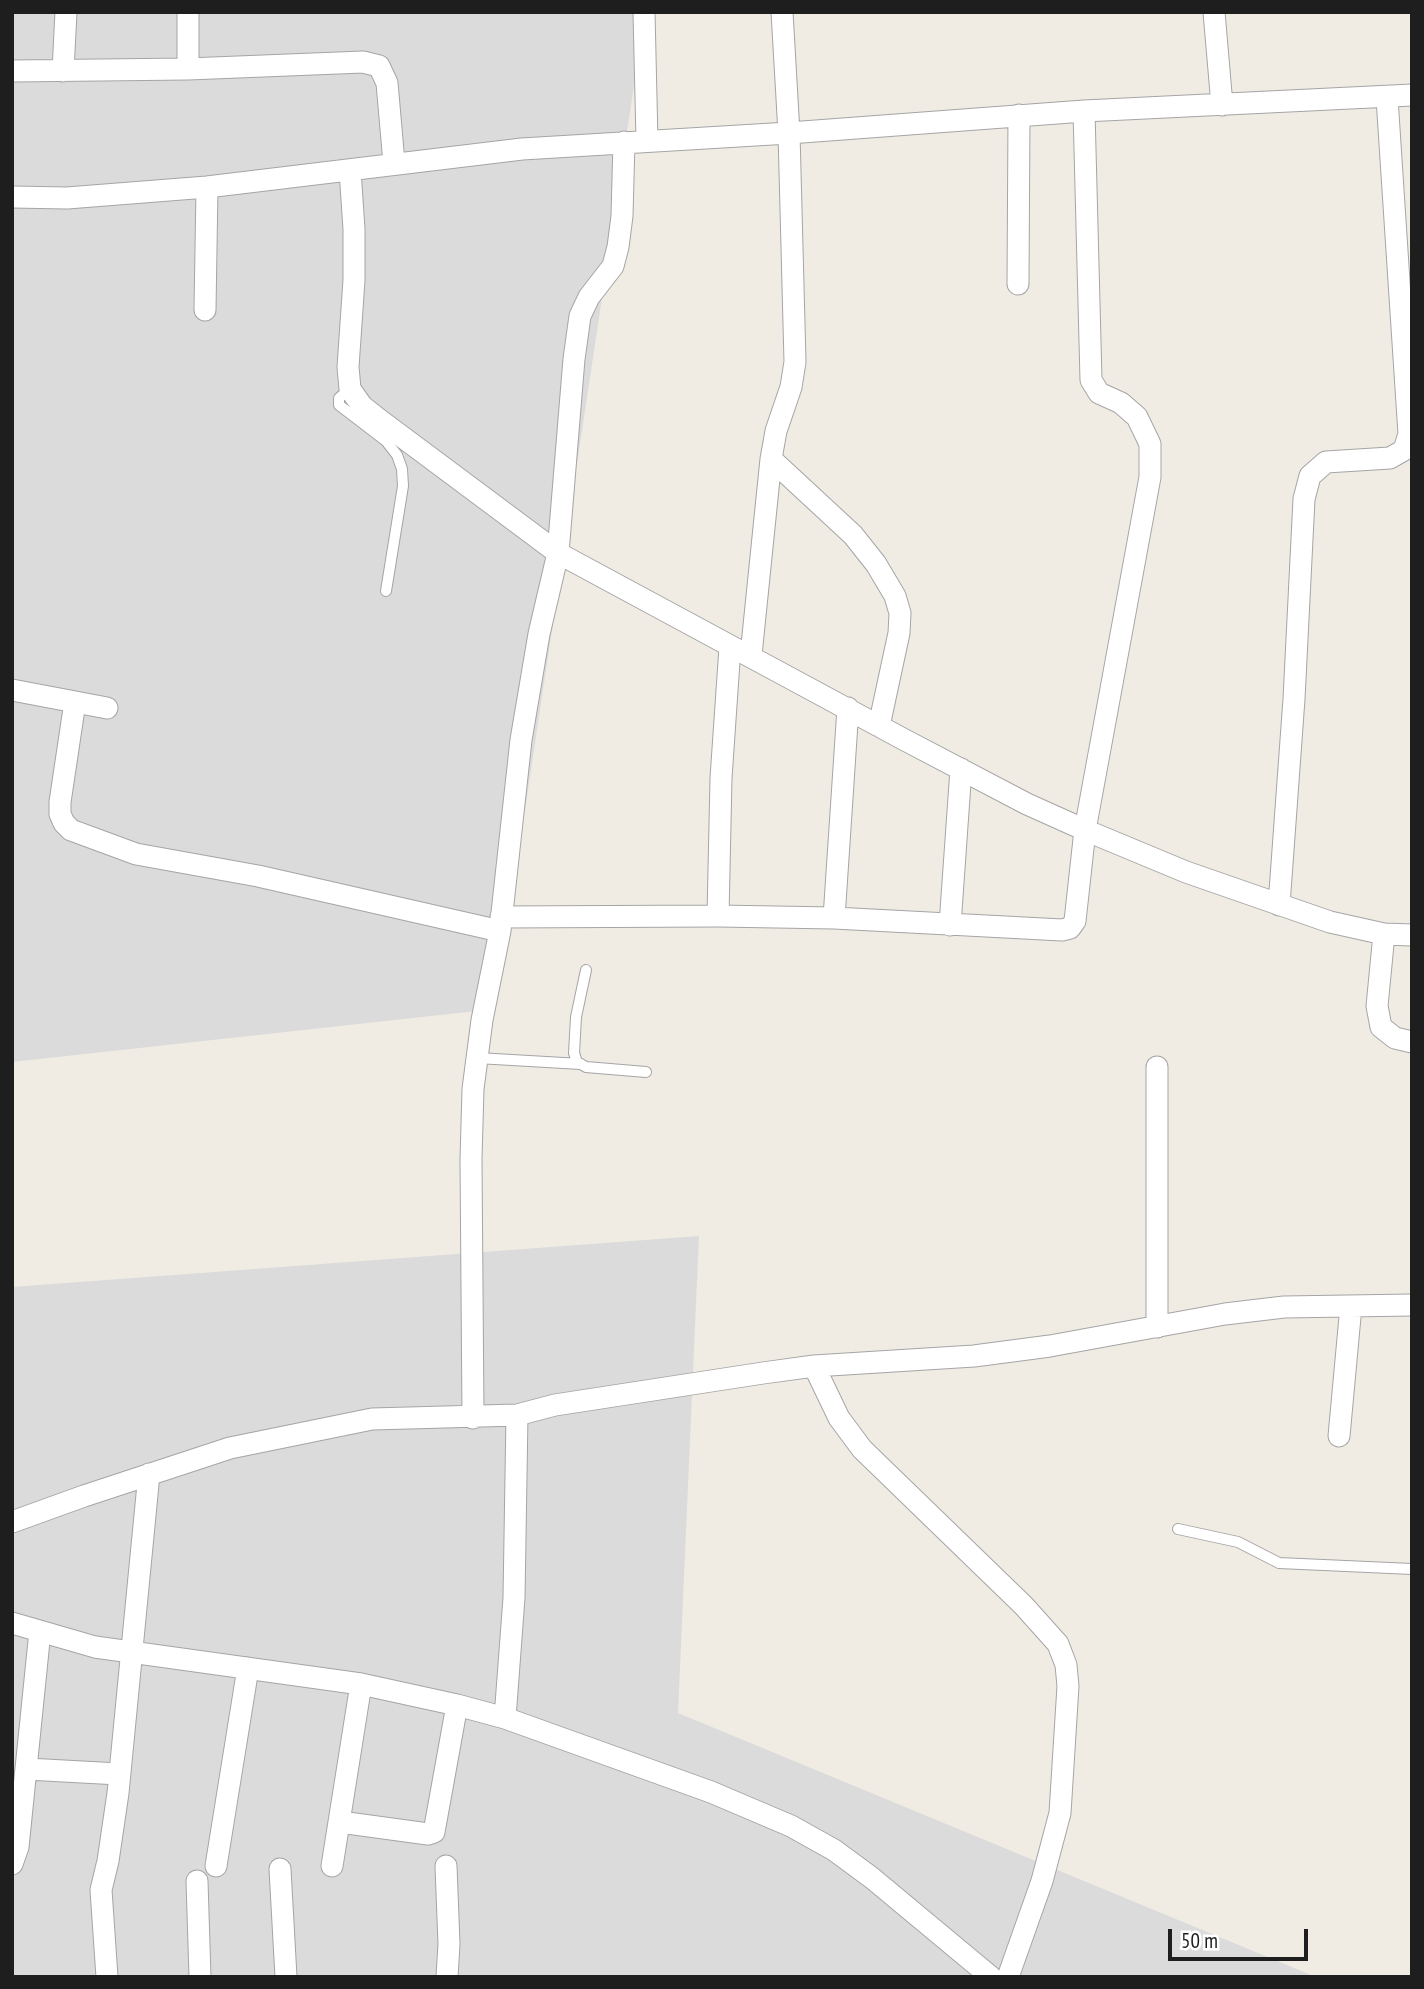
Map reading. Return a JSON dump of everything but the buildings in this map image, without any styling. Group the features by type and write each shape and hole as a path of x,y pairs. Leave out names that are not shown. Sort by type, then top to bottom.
{"street":[{"path":"63,71 66,12"},
{"path":"188,12 188,69"},
{"path":"644,12 647,141"},
{"path":"751,655 771,459 776,431 791,387 794,362 789,133 782,12"},
{"path":"1214,12 1222,105"},
{"path":"12,71 188,69 363,62 379,66 387,83 394,163"},
{"path":"12,197 67,198 207,187 522,149 1084,111 1412,95"},
{"path":"1279,905 1294,699 1304,499 1310,476 1326,462 1390,458 1404,450 1409,433 1387,97"},
{"path":"75,702 60,814 71,830 136,854 500,924 718,916 834,918 1062,930 1070,928 1078,908 1085,830 1150,477 1150,444 1137,417 1121,403 1099,393 1091,380 1084,111"},
{"path":"1018,284 1019,115"},
{"path":"473,1418 473,1089 500,924 521,740 539,634 558,554 580,316 589,297 613,266 618,247 622,216 624,142"},
{"path":"350,170 354,229 354,280 348,367 350,389 362,406 372,414 558,554 1027,804 1085,830 1186,872 1330,922 1384,933 1412,935"},
{"path":"205,310 207,187"},
{"path":"771,459 853,535 876,564 895,596 900,613 899,633 879,726"},
{"path":"718,916 721,778 730,648"},
{"path":"12,690 107,708"},
{"path":"834,918 848,709"},
{"path":"950,925 961,769"},
{"path":"1384,933 1377,1006 1381,1027 1395,1038 1412,1042"},
{"path":"1157,1067 1157,1328"},
{"path":"12,1522 230,1448 372,1419 517,1415 589,1400 814,1366 974,1356 1050,1346 1225,1314 1284,1307 1412,1305"},
{"path":"1339,1436 1352,1306"},
{"path":"814,1366 839,1418 862,1448 1024,1606 1058,1644 1066,1665 1069,1686 1060,1813 1042,1881 1008,1977"},
{"path":"505,1718 514,1598 517,1415"},
{"path":"107,1977 100,1910 101,1891 112,1840 149,1474"},
{"path":"12,1623 95,1647 131,1654 361,1684 457,1705 505,1718 711,1792 791,1826 834,1850 872,1878 983,1974"},
{"path":"12,1864 18,1847 40,1631"},
{"path":"216,1866 248,1668"},
{"path":"332,1866 361,1684"},
{"path":"340,1822 428,1834 434,1832 457,1705"},
{"path":"27,1769 119,1774"},
{"path":"446,1866 449,1944 447,1977"},
{"path":"280,1869 286,1977"},
{"path":"197,1881 200,1977"}],"lane":[{"path":"350,389 339,398 339,405 386,440 397,455 402,469 403,486 386,592"},
{"path":"586,970 580,990 574,1053 577,1062 586,1067 646,1072"},
{"path":"477,1058 582,1064"},
{"path":"1178,1529 1238,1542 1279,1563 1412,1569"}],"shaded area":[{"path":"12,12 645,12 495,1009 12,1062"},
{"path":"699,1236 678,1713 1316,1977 12,1977 12,1287"}]}
